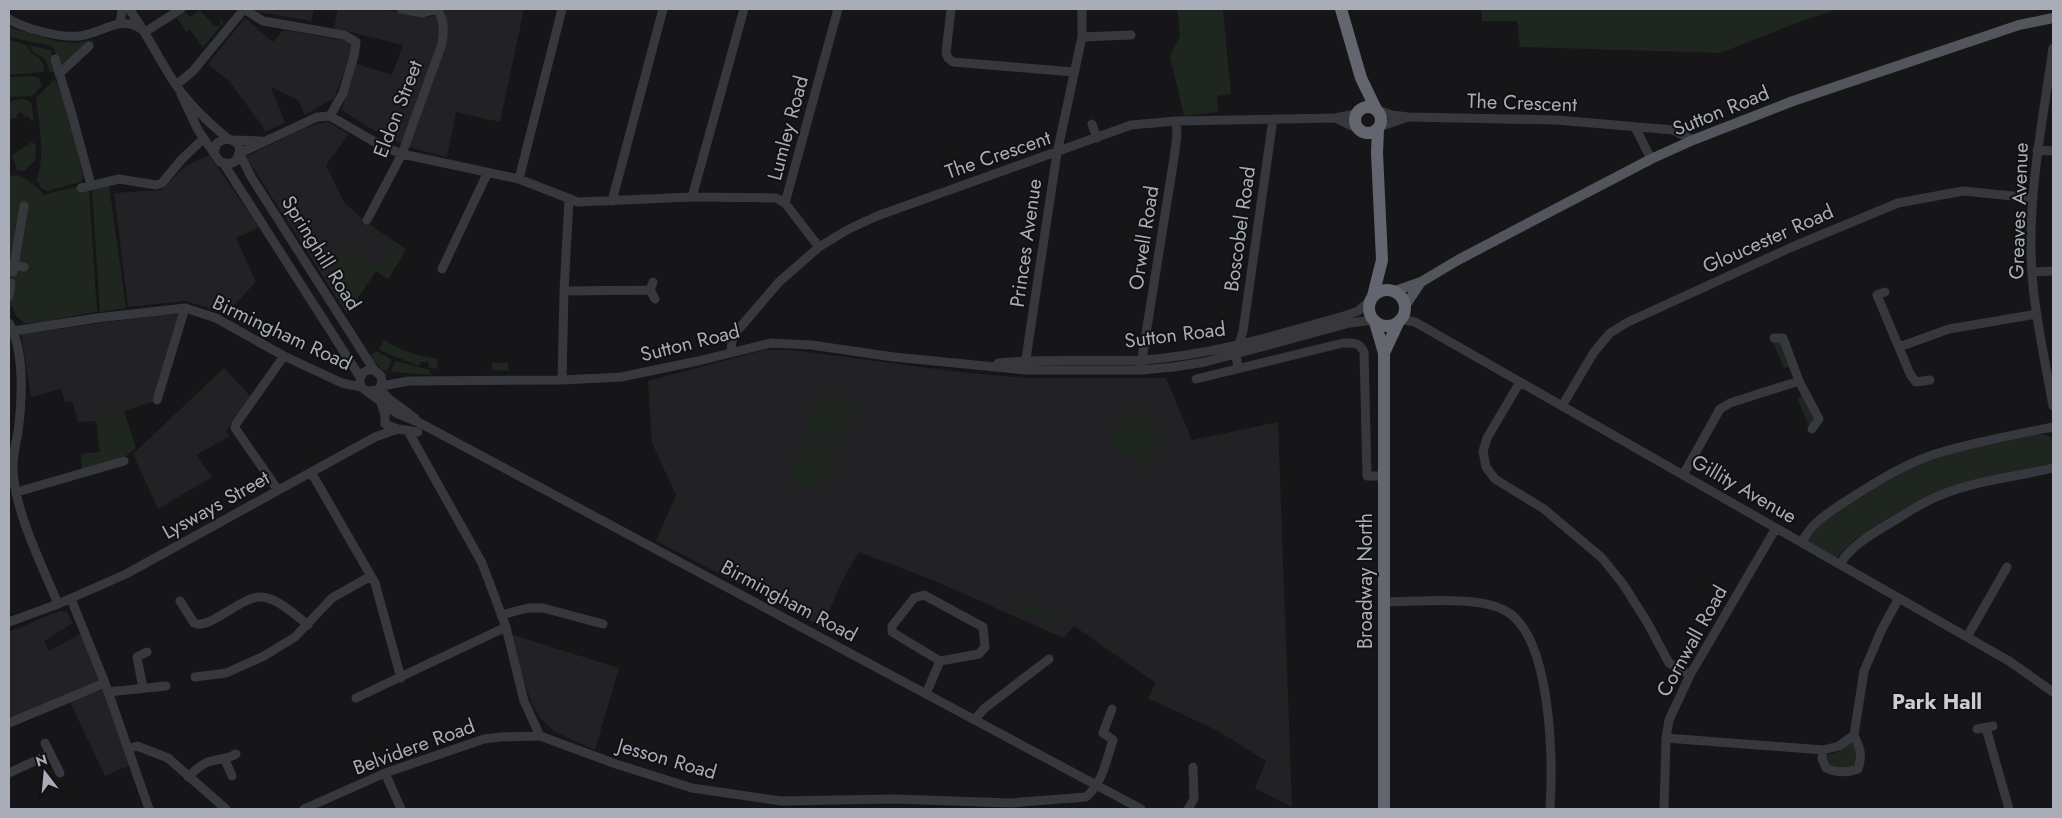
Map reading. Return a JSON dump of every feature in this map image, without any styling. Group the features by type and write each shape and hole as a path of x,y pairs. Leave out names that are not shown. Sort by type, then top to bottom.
{"highway":[{"path":"1340,9 1361,78 1381,116 1377,153 1382,260 1368,309 1374,321 1383,325 1391,325 1402,314 1402,298 1394,291 1382,260"},
{"path":"1361,78 1354,121 1377,153"},
{"path":"1356,113 1365,106 1376,109"},
{"path":"1361,131 1374,132 1379,128"},
{"path":"1371,299 1383,290 1394,291"},
{"name":"Broadway North","path":"1384,353 1402,314"},
{"name":"Broadway North","path":"1374,321 1384,353 1384,809"}],"main road":[{"name":"Sutton Road","path":"1394,291 1421,282 1458,260 1651,159 1693,140 1793,101 2019,25 2053,21"},
{"name":"Sutton Road","path":"1402,314 1421,282"}],"street":[{"path":"119,22 122,9"},
{"path":"129,9 178,88 203,139 214,152 217,160 224,164 234,162 240,154 265,141 318,117 330,116 380,145 402,154 519,179 578,202 692,197 776,198 785,202"},
{"path":"145,32 181,9"},
{"path":"178,88 244,9 263,21 353,38 357,46 343,94 330,116"},
{"path":"402,9 423,13 436,9"},
{"name":"Eldon Street","path":"367,220 402,154 442,44 443,21 436,9"},
{"path":"519,179 562,9"},
{"path":"612,201 663,9"},
{"path":"692,197 744,9"},
{"name":"Lumley Road","path":"818,247 785,202 838,9"},
{"path":"952,9 946,53 953,62 1074,72"},
{"name":"Princes Avenue","path":"1025,370 1057,153 1082,37 1082,9"},
{"path":"10,20 56,35 72,36 98,32 119,22 134,24 145,32"},
{"path":"1082,37 1131,35"},
{"path":"58,74 89,46"},
{"name":"Greaves Avenue","path":"2053,48 2037,150 2033,198 2032,272 2037,314 2053,406"},
{"path":"54,59 71,111 90,185"},
{"path":"178,88 212,126 240,146 240,154"},
{"name":"The Crescent","path":"1376,109 1392,115 1408,117 1557,120 1673,130 1693,140"},
{"name":"The Crescent","path":"732,352 732,341 746,320 779,282 818,247 847,230 877,216 1131,125 1176,121 1335,118 1356,113"},
{"name":"The Crescent","path":"1379,128 1408,117"},
{"name":"The Crescent","path":"1335,118 1361,131"},
{"name":"Boscobel Road","path":"1236,355 1243,331 1273,119"},
{"name":"Orwell Road","path":"1140,370 1174,158 1177,136 1176,121"},
{"path":"1092,124 1097,138"},
{"path":"1635,127 1651,159"},
{"path":"81,188 119,179 156,185 162,184 182,158 203,139"},
{"path":"214,152 217,143 231,139 265,141"},
{"path":"2037,150 2053,151"},
{"name":"Springhill Road","path":"240,154 250,175 377,372"},
{"name":"Springhill Road","path":"224,164 363,385"},
{"path":"442,269 488,172"},
{"name":"Gloucester Road","path":"1562,406 1589,360 1610,333 1628,322 1792,247 1898,203 1931,196 1970,191 2033,198"},
{"path":"562,380 569,200"},
{"path":"24,206 14,269 24,267"},
{"path":"2032,272 2053,271"},
{"path":"9,296 11,283"},
{"path":"564,291 652,286 655,299"},
{"path":"1885,292 1877,295 1910,374 1916,382 1920,383 1930,380"},
{"name":"Sutton Road","path":"978,364 1026,360 1142,360 1184,355 1239,344 1347,316 1358,311 1371,299"},
{"path":"156,400 185,308"},
{"name":"Birmingham Road","path":"11,327 185,308 216,318 284,356 342,383 363,385 380,403 419,427 1141,809"},
{"name":"Gillity Avenue","path":"1402,314 2009,661 2053,692"},
{"path":"1899,347 1949,329 2037,314"},
{"name":"Sutton Road","path":"363,385 374,391 380,387 409,381 562,380 621,377 684,364 757,345 785,343 894,357 1025,370 1140,370 1174,368 1236,355 1350,323 1374,321"},
{"path":"11,327 18,357 22,397 13,466 13,492 58,604"},
{"path":"1774,338 1783,338 1799,381 1819,419 1812,429"},
{"path":"1196,379 1344,343 1361,345 1364,352 1367,476 1384,476"},
{"path":"1236,355 1238,368"},
{"path":"278,490 235,428 284,356"},
{"path":"363,385 366,370 377,372 380,387"},
{"name":"Sutton Road","path":"377,372 409,381"},
{"path":"1683,475 1720,409 1730,403 1799,381"},
{"path":"1520,382 1487,438 1483,452 1486,466 1495,478 1544,509 1602,558 1623,584 1647,622 1669,663 1690,675"},
{"name":"Birmingham Road","path":"380,387 388,398 419,427"},
{"path":"380,403 385,415 385,424 408,431 419,427 418,449"},
{"name":"Lysways Street","path":"375,437 385,424"},
{"path":"1802,542 1807,532 1818,520 1885,477 1918,461 1943,451 2053,427"},
{"name":"Lysways Street","path":"9,622 71,599 126,574 375,437 398,429"},
{"path":"408,431 470,539 492,588 500,615 506,627 524,701 540,736"},
{"path":"13,492 124,462"},
{"path":"1840,564 1858,544 1880,529 1940,495 1994,479 2053,468"},
{"path":"311,472 371,576 401,678"},
{"name":"Cornwall Road","path":"1664,809 1666,738 1669,720 1690,675 1776,528"},
{"path":"1966,637 2007,567"},
{"path":"195,677 226,673 243,667 282,646 308,625 332,598 371,576"},
{"path":"924,595 983,627 985,647 979,654 940,661 892,632 892,626 917,596 924,595"},
{"path":"180,601 197,625 204,624 253,598 261,597 280,604 308,625"},
{"path":"1823,750 1822,759 1826,768 1834,772 1850,772 1858,769 1861,759 1860,747 1854,735 1864,671 1882,629 1899,598"},
{"path":"71,599 107,687 148,809"},
{"path":"1384,602 1482,602 1505,610 1521,623 1533,647 1544,686 1550,740 1550,809"},
{"path":"500,615 528,608 544,608 598,626"},
{"path":"356,698 506,627"},
{"path":"143,688 137,657 148,652"},
{"path":"974,720 985,708 1049,659"},
{"path":"926,694 940,661"},
{"path":"9,723 107,687 143,688 166,686"},
{"path":"1096,785 1105,767 1113,740 1102,733 1112,708"},
{"path":"1985,728 2009,809"},
{"path":"1666,738 1823,750 1838,746 1854,735"},
{"name":"Belvidere Road","path":"304,809 385,773 484,739 540,736"},
{"name":"Jesson Road","path":"540,736 616,764 692,788 781,801 894,800 1011,806 1086,797 1096,785"},
{"path":"45,743 60,773"},
{"path":"128,749 137,746 168,758 226,809"},
{"path":"9,773 50,754"},
{"path":"188,777 208,762 225,760 236,754"},
{"path":"225,760 232,776"},
{"path":"1188,809 1194,799 1193,767"},
{"path":"385,773 402,809"}],"shaded area":[{"path":"257,9 314,9 311,21 259,12"},
{"path":"338,9 379,9 425,17 437,16 443,9 524,9 500,122 456,112 447,157 408,147 370,128 342,110 354,63 392,75 403,45 334,28"},
{"path":"1177,9 1223,9 1231,94 1217,96 1218,112 1184,116 1170,56 1180,36"},
{"path":"1481,9 1838,9 1720,53 1520,47 1517,21 1482,21"},
{"path":"200,10 214,26 217,25 218,27 221,23 218,18 224,22 203,47 190,30 186,32 177,18 186,12 190,17"},
{"path":"245,18 273,42 283,30 348,41 353,49 334,98 305,115 298,100 271,87 285,123 264,132 263,127 229,81 208,64"},
{"path":"9,27 60,42 76,43 96,40 62,65 58,62 54,49 51,46 9,37"},
{"path":"9,40 27,45 31,53 43,63 43,72 9,75"},
{"path":"29,45 51,50 56,72 50,72 45,59 34,53"},
{"path":"33,76 39,78 42,86 32,96 9,97 9,77"},
{"path":"55,79 68,111 83,177 81,182 47,191 40,187 39,182 36,182 41,162 41,152 36,98"},
{"path":"24,99 31,102 34,120 31,121 28,116 24,117 22,112 17,114 17,118 9,119 9,101"},
{"path":"328,122 349,134 326,165 344,202 363,220 406,249 388,279 376,271 347,314 246,157 300,130"},
{"path":"32,142 36,145 35,161 24,171 17,170 12,155"},
{"path":"209,155 259,227 236,238 256,282 226,314 186,301 128,307 114,193 162,190 184,167"},
{"path":"17,175 25,178 40,190 43,195 79,186 89,191 97,312 42,322 24,323 16,316 13,307 9,306 9,176"},
{"path":"109,185 126,308 100,312 92,190"},
{"path":"395,242 406,249 388,279 376,271 347,314 326,281 347,248 372,266 385,262 384,259 388,252 397,247 394,244"},
{"path":"179,314 152,402 124,411 95,411 97,421 78,422 72,401 65,402 61,389 31,397 21,334 159,315"},
{"path":"384,340 410,352 438,359 437,369 429,368 428,362 421,362 419,366 379,350"},
{"path":"1776,341 1782,344 1791,366 1784,368 1773,343"},
{"path":"764,350 792,350 960,372 1026,378 1166,378 1192,440 1278,422 1292,807 1255,788 1266,761 1218,731 1148,698 1156,683 1074,626 1063,638 935,581 859,552 843,579 822,627 656,541 676,495 652,443 648,381"},
{"path":"376,351 392,360 387,371 381,369 370,356"},
{"path":"395,361 430,370 431,375 391,372"},
{"path":"492,363 508,363 509,371 492,370"},
{"path":"224,368 251,397 226,431 230,436 196,455 212,477 158,509 133,454"},
{"path":"827,393 858,409 837,444 806,427"},
{"path":"1804,395 1814,419 1809,426 1797,398"},
{"path":"1131,408 1167,432 1145,466 1108,441"},
{"path":"95,411 124,411 136,448 123,458 82,470 81,454 100,452"},
{"path":"2042,434 2051,437 2053,444 2053,461 2048,467 1991,477 1879,526 1854,540 1837,557 1833,557 1810,545 1807,539 1812,526 1910,466 1971,446"},
{"path":"808,438 838,455 818,492 787,474"},
{"path":"1026,600 1058,619 1053,629 1020,610"},
{"path":"59,611 67,612 73,623 44,641 49,651 80,634 100,681 9,720 9,632"},
{"path":"513,635 619,668 595,750 555,732 540,718 532,704 522,675"},
{"path":"104,689 130,765 105,776 70,702"},
{"path":"1852,742 1857,745 1856,763 1853,768 1832,768 1825,762 1827,755 1840,751"}],"district":[{"name":"Park Hall","path":"1937,702"}]}
